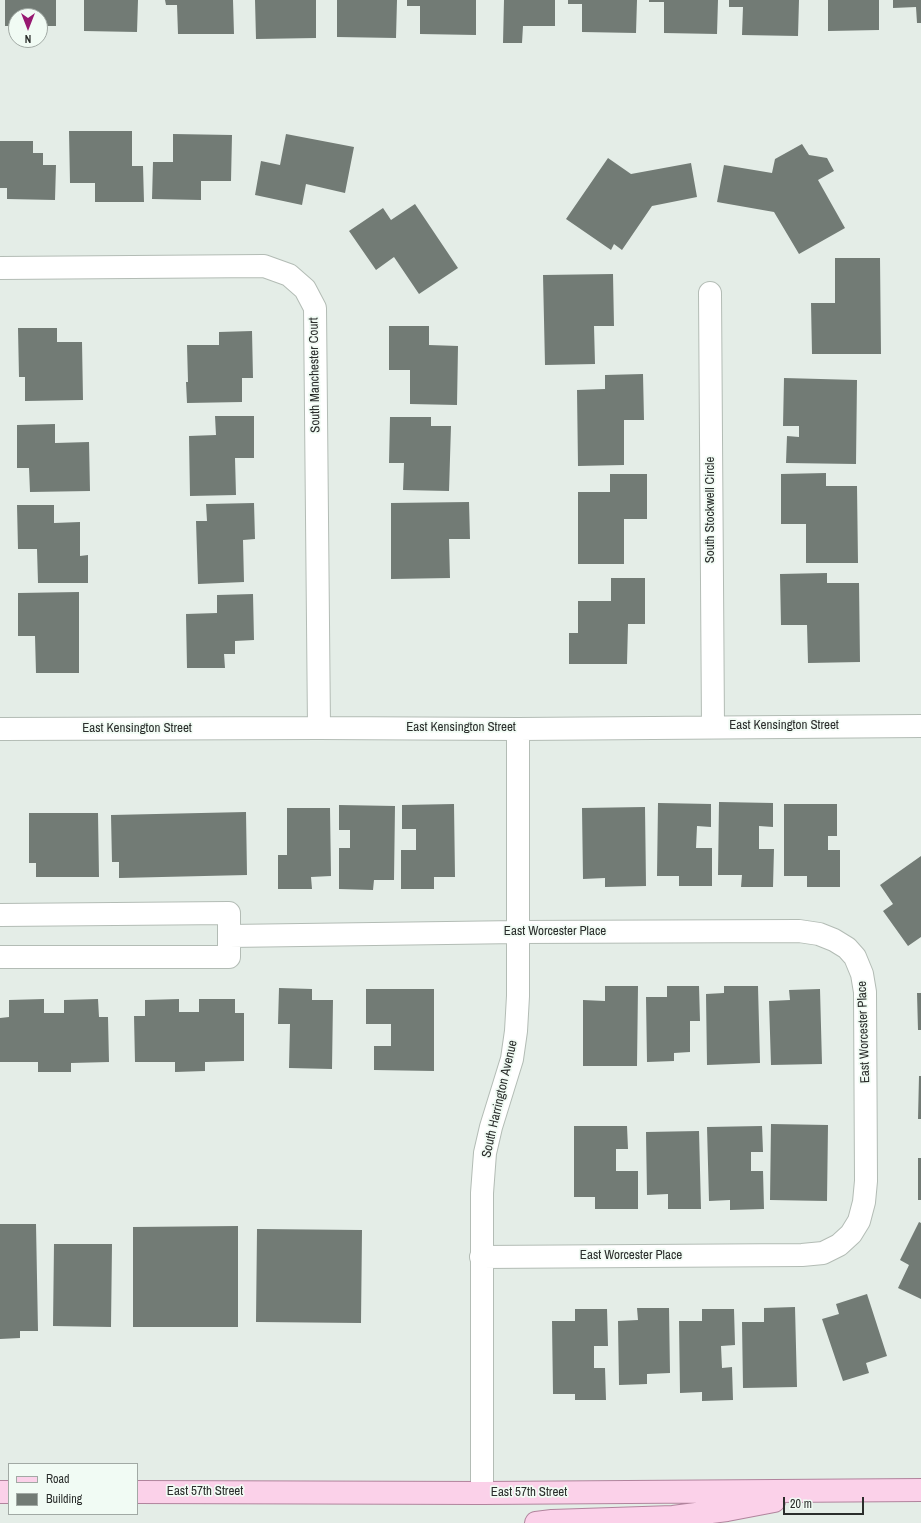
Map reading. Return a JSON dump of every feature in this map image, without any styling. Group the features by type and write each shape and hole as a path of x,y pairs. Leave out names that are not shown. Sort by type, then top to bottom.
{"main road":[{"path":"536,1523 673,1517 727,1510 837,1490"},
{"name":"East 57th Street","path":"138,1492 482,1493 921,1490"}],"street":[{"name":"South Manchester Court","path":"0,268 264,266 289,275 306,289 315,308 319,728"},
{"name":"South Stockwell Circle","path":"710,293 712,727"},
{"name":"East Kensington Street","path":"0,729 518,729 921,726"},
{"name":"South Harrington Avenue","path":"482,1493 482,1193 485,1153 491,1127 512,1059 516,1031 519,932 518,729"},
{"path":"0,915 229,913 229,957 0,957"},
{"name":"East Worcester Place","path":"229,936 519,932 799,931 819,934 834,940 847,948 855,957 862,974 865,992 866,1181 864,1202 859,1221 851,1234 839,1245 823,1253 802,1255 481,1257"}],"building":[{"path":"5,0 56,0 56,26 48,26 48,8 8,8 8,26 5,26"},
{"path":"84,0 138,0 137,32 84,31"},
{"path":"165,0 233,0 234,34 178,34 177,5 166,5"},
{"path":"255,0 316,0 316,38 256,39"},
{"path":"337,0 397,0 396,38 337,37"},
{"path":"407,0 476,0 476,35 420,34 420,6 407,6"},
{"path":"504,0 555,0 555,26 523,26 522,43 503,43"},
{"path":"568,0 637,0 636,33 582,32 582,4 568,4"},
{"path":"649,0 718,0 717,34 664,33 664,2 649,2"},
{"path":"729,0 799,0 798,36 742,35 743,7 729,7"},
{"path":"828,0 879,0 879,30 828,31"},
{"path":"893,0 921,0 921,23 917,23 916,7 893,8"},
{"path":"69,131 132,131 132,166 143,166 144,202 95,202 95,183 70,183"},
{"path":"173,134 232,135 231,181 201,181 201,200 152,199 153,162 173,162"},
{"path":"286,134 354,147 345,193 306,184 302,205 255,195 261,161 280,165"},
{"path":"0,141 33,141 33,153 43,153 43,165 56,165 55,200 7,199 7,188 0,188"},
{"path":"802,144 809,155 827,158 834,171 818,180 845,228 799,254 774,212 717,202 724,165 772,173 775,159"},
{"path":"608,158 631,174 691,163 697,197 652,206 622,250 614,244 611,250 566,219"},
{"path":"415,204 458,268 419,294 394,257 376,270 349,231 383,208 391,220"},
{"path":"835,258 880,258 881,354 812,354 811,303 835,303"},
{"path":"613,274 614,326 594,326 595,364 545,365 543,275"},
{"path":"389,326 429,326 429,345 458,346 457,405 410,404 410,370 389,370"},
{"path":"18,328 57,328 57,342 82,342 83,400 25,401 25,377 19,377"},
{"path":"252,331 253,378 242,378 242,402 187,403 187,345 219,345 219,332"},
{"path":"643,374 644,420 624,420 624,465 578,466 577,390 605,389 605,375"},
{"path":"784,378 857,380 856,464 786,463 787,436 799,437 799,426 783,426"},
{"path":"215,416 254,416 254,458 235,458 236,495 190,496 189,436 216,435"},
{"path":"390,417 431,417 431,426 451,426 449,491 403,490 404,463 389,463"},
{"path":"55,424 55,443 89,442 90,491 30,492 29,468 17,468 17,425"},
{"path":"826,473 826,486 857,486 858,563 806,563 806,524 781,524 781,474"},
{"path":"610,474 647,474 647,519 624,519 624,564 578,564 578,492 610,492"},
{"path":"469,502 470,539 449,539 450,578 391,579 391,503"},
{"path":"254,503 255,539 243,540 244,582 198,584 196,521 207,521 206,504"},
{"path":"17,505 54,505 54,523 80,522 80,556 88,555 88,583 38,583 37,549 18,549"},
{"path":"827,573 827,583 859,583 860,662 808,663 807,625 781,625 780,574"},
{"path":"611,578 645,578 645,624 628,624 627,664 569,664 569,633 578,633 578,601 611,601"},
{"path":"79,592 79,673 36,673 35,636 18,636 18,593"},
{"path":"253,594 254,640 235,641 235,654 224,654 225,668 187,668 186,614 217,613 217,595"},
{"path":"719,802 773,803 773,827 759,826 759,849 774,849 773,887 741,887 742,875 718,875"},
{"path":"658,803 711,804 711,827 697,826 696,848 712,848 712,886 679,886 679,876 657,876"},
{"path":"454,804 455,877 434,877 434,889 401,889 401,850 416,850 416,829 402,829 402,805"},
{"path":"784,804 837,804 837,836 828,836 828,850 840,850 840,887 807,887 807,876 784,876"},
{"path":"339,805 395,806 394,880 374,880 373,890 339,889 339,848 350,848 350,830 339,830"},
{"path":"645,807 646,886 605,887 605,878 583,879 582,808"},
{"path":"287,808 330,808 331,876 311,877 312,889 278,889 278,855 287,855"},
{"path":"246,812 247,875 119,878 119,862 112,862 111,815"},
{"path":"29,813 98,813 99,877 36,877 36,863 29,863"},
{"path":"921,856 921,937 908,946 883,911 893,904 880,885"},
{"path":"605,986 638,986 637,1066 583,1066 583,1000 605,1001"},
{"path":"667,986 699,986 700,1021 690,1021 690,1052 674,1053 674,1061 647,1062 646,997 667,997"},
{"path":"724,986 758,986 760,1063 707,1065 706,994 724,993"},
{"path":"279,988 312,989 312,1000 333,1000 332,1069 289,1068 290,1024 278,1024"},
{"path":"366,989 434,989 434,1071 374,1070 374,1046 391,1046 391,1024 366,1024"},
{"path":"820,989 822,1064 771,1065 769,1001 790,1000 789,990"},
{"path":"917,993 921,993 921,1030 918,1030"},
{"path":"44,999 44,1013 64,1013 64,1000 98,999 99,1017 108,1017 109,1062 71,1063 71,1072 38,1072 38,1062 0,1062 0,1018 9,1017 9,1000"},
{"path":"179,999 179,1012 199,1012 199,999 235,999 235,1013 244,1013 244,1061 205,1062 205,1071 175,1072 175,1062 135,1062 134,1016 145,1016 145,1000"},
{"path":"919,1076 921,1076 921,1119 918,1119"},
{"path":"771,1124 828,1125 827,1201 770,1200"},
{"path":"574,1126 627,1126 628,1149 616,1149 616,1171 638,1171 638,1209 595,1209 595,1197 574,1197"},
{"path":"762,1126 763,1152 751,1152 751,1171 763,1171 764,1209 730,1210 730,1200 709,1201 707,1127"},
{"path":"699,1131 701,1209 668,1209 668,1194 647,1195 646,1132"},
{"path":"918,1158 921,1158 921,1200 918,1200"},
{"path":"919,1222 921,1223 921,1299 898,1288 909,1265 900,1260"},
{"path":"0,1224 36,1224 38,1331 20,1331 20,1338 0,1339"},
{"path":"238,1226 238,1327 133,1327 133,1227"},
{"path":"257,1229 362,1230 361,1323 256,1322"},
{"path":"54,1244 112,1244 111,1327 53,1326"},
{"path":"867,1294 887,1356 866,1363 869,1373 843,1381 822,1319 839,1314 836,1304"},
{"path":"795,1307 797,1387 743,1388 742,1322 764,1322 764,1308"},
{"path":"637,1308 669,1308 670,1373 647,1374 647,1384 619,1385 618,1321 638,1320"},
{"path":"575,1309 607,1309 608,1346 594,1346 594,1368 605,1368 606,1400 575,1400 575,1394 553,1394 552,1321 575,1321"},
{"path":"702,1309 734,1309 735,1345 721,1346 722,1368 732,1367 733,1400 702,1401 702,1392 680,1393 679,1321 702,1321"}]}
